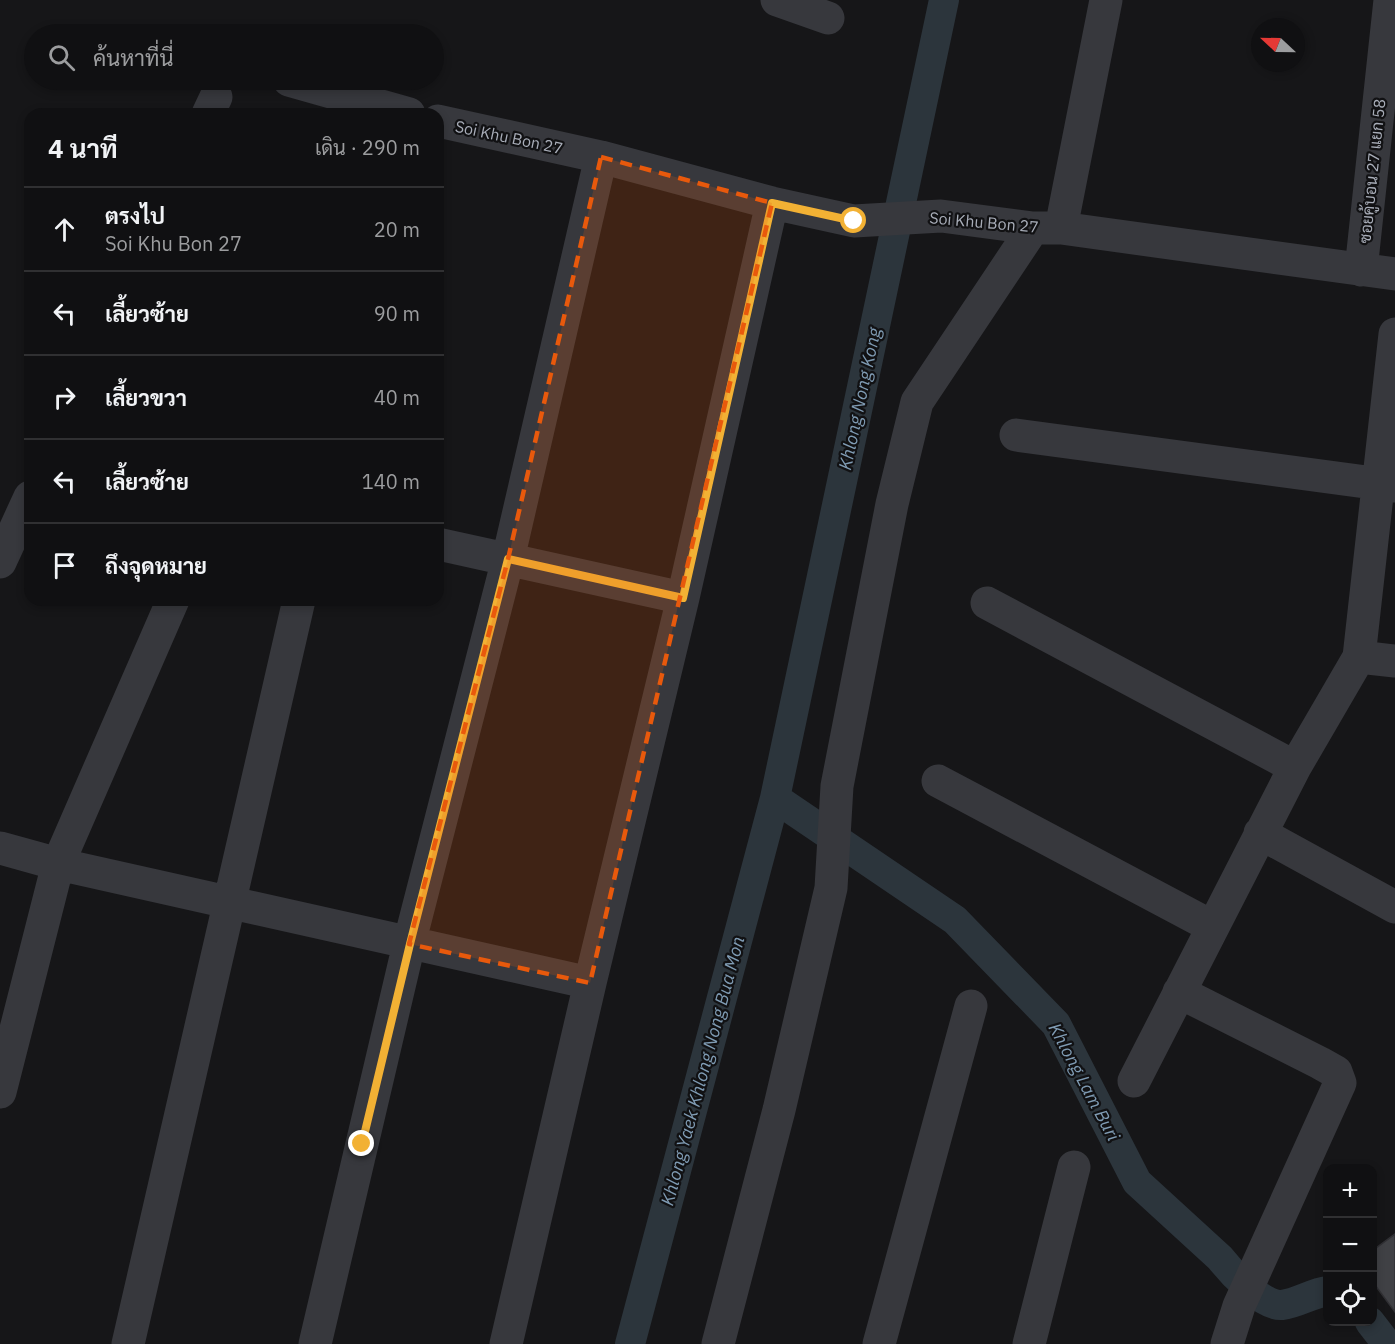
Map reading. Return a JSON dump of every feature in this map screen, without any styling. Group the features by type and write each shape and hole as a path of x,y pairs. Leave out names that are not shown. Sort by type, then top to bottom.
{"street":[{"path":"777,0 828,18"},
{"path":"718,1344 779,1110 831,888 837,786 892,504 917,402 1047,228 1106,0"},
{"name":"ซอยคู้บอน 27 แยก 58","path":"1361,270 1390,0"},
{"path":"324,90 388,108"},
{"name":"Soi Khu Bon 27","path":"444,122 601,157 772,203 854,221 940,216 1395,274"},
{"path":"315,1344 410,944 508,559 601,157"},
{"path":"506,1344 683,598 772,203"},
{"path":"1134,1081 1295,767 1359,657 1387,485 1395,334"},
{"path":"1016,435 1387,485"},
{"path":"0,562 24,510"},
{"path":"444,545 683,598"},
{"path":"987,603 1295,767"},
{"path":"0,1092 58,864 170,606"},
{"path":"128,1344 298,606"},
{"path":"1359,657 1395,661"},
{"path":"938,782 1213,927"},
{"path":"1260,833 1395,907"},
{"path":"0,848 58,864 590,983"},
{"path":"1179,992 1336,1072 1340,1083 1239,1306 1227,1344"},
{"path":"879,1344 971,1005"},
{"path":"1029,1344 1074,1167"}],"highlighted area":[{"path":"601,157 772,203 590,983 409,944 508,559"}],"building":[{"path":"1395,1234 1395,1312 1377,1288 1377,1247"}],"waterway":[{"name":"Khlong Nong Kong","path":"630,1344 775,798 944,0"},
{"name":"Khlong Lam Buri","path":"775,798 955,920 1056,1024 1137,1182 1220,1258 1248,1288 1266,1300 1282,1305 1323,1292"},
{"name":"Khlong Lam Buri","path":"1373,1326 1387,1344"}],"route":[{"path":"362,1144 410,944 508,559 683,598 772,203 854,221"}],"water label":[{"name":"Khlong Yaek Khlong Nong Bua Mon","path":"703,1071"}]}
